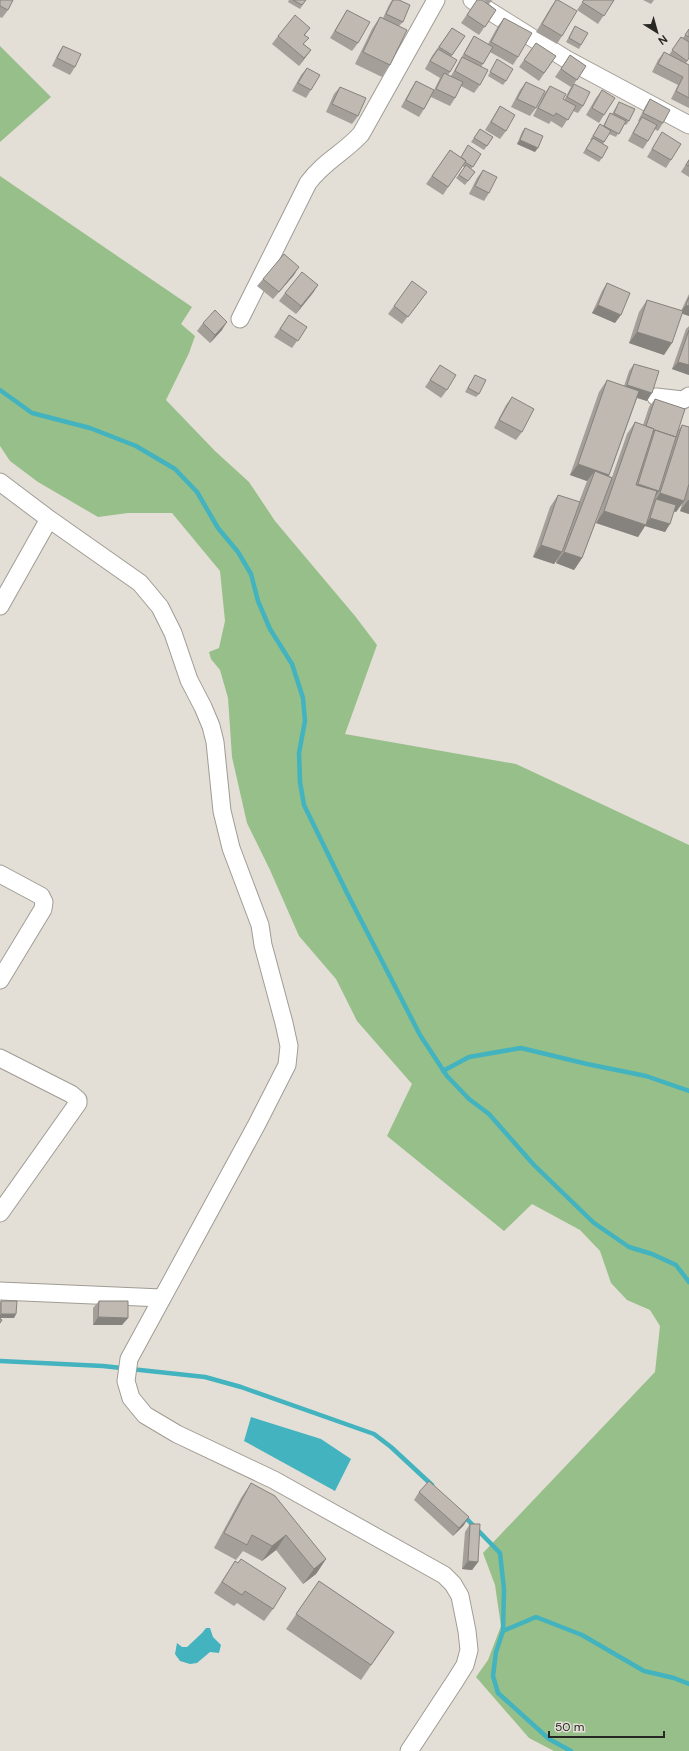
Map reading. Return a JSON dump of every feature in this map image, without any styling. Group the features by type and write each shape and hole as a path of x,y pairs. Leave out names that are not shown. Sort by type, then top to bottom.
{"street":[{"path":"240,319 308,183 321,166 348,146 361,134 436,0"},
{"path":"472,0 566,59 689,125"},
{"path":"656,397 683,400 689,396"},
{"path":"0,482 48,519 140,582 160,607 173,633 189,680 211,726 215,742 222,811 231,848 260,925 263,945 289,1046 287,1065 284,1072 129,1359 126,1381 131,1398 145,1415 177,1434 274,1480 444,1575 453,1584 460,1596 469,1650 465,1665 409,1751"},
{"path":"0,606 48,519"},
{"path":"0,874 41,896 44,902 44,909 0,980"},
{"path":"0,1058 71,1094 78,1100 78,1103 0,1213"},
{"path":"0,1291 162,1298"}],"green space":[{"path":"0,46 51,97 0,142"},
{"path":"0,176 192,307 181,324 195,336 189,353 166,400 215,451 249,482 275,521 355,616 377,645 345,734 516,764 689,845 689,1751 554,1751 529,1738 476,1677 488,1660 501,1626 495,1585 483,1553 655,1372 660,1326 650,1310 627,1300 611,1283 600,1251 580,1230 532,1204 504,1231 387,1136 412,1084 357,1021 336,979 299,936 270,870 247,823 232,757 228,698 220,670 211,659 209,652 219,648 225,621 220,571 172,513 128,513 98,517 38,482 10,461 0,446"}],"water":[{"path":"251,1417 321,1439 351,1459 335,1491 244,1441"},
{"path":"206,1628 210,1628 213,1637 221,1645 219,1653 210,1652 197,1663 190,1664 180,1661 175,1654 177,1643 182,1647 187,1647"}],"building":[{"path":"0,0 13,0 8,10 0,6"},
{"path":"293,0 306,0 302,5"},
{"path":"393,0 399,0 410,5 403,22 386,14"},
{"path":"477,0 482,0 496,10 485,27 467,15"},
{"path":"556,0 577,11 562,36 542,24"},
{"path":"584,0 614,0 604,16 582,2"},
{"path":"347,10 370,22 358,43 335,31"},
{"path":"295,15 310,28 304,35 309,38 303,44 311,50 304,58 278,36"},
{"path":"380,17 407,30 390,65 363,52"},
{"path":"504,18 532,33 518,57 491,42"},
{"path":"575,26 588,33 581,45 569,38"},
{"path":"452,28 465,36 452,55 439,47"},
{"path":"689,29 689,37 685,35"},
{"path":"474,36 493,47 483,64 464,54"},
{"path":"681,37 689,42 689,58 687,61 672,50"},
{"path":"536,43 556,56 544,73 524,60"},
{"path":"63,46 81,54 75,67 57,58"},
{"path":"438,49 457,60 450,72 430,61"},
{"path":"664,52 689,65 689,98 676,91 683,77 658,64"},
{"path":"570,55 586,66 577,80 561,69"},
{"path":"462,57 488,70 480,85 455,71"},
{"path":"497,59 513,69 506,81 490,72"},
{"path":"307,68 320,75 311,90 298,83"},
{"path":"444,73 463,82 455,98 436,89"},
{"path":"416,81 434,90 424,109 406,100"},
{"path":"526,82 545,91 536,108 517,99"},
{"path":"574,84 590,92 583,106 567,97"},
{"path":"550,86 566,94 563,99 576,106 568,120 556,113 554,116 538,108"},
{"path":"340,87 366,98 358,116 332,104"},
{"path":"602,90 615,98 604,115 592,108"},
{"path":"650,99 670,110 663,123 643,113"},
{"path":"619,102 635,109 629,121 614,113"},
{"path":"500,106 515,115 506,131 491,122"},
{"path":"610,113 626,121 619,134 604,126"},
{"path":"642,117 657,125 648,141 633,133"},
{"path":"600,124 611,131 604,142 593,136"},
{"path":"525,128 543,136 538,148 520,140"},
{"path":"480,129 493,137 487,146 474,138"},
{"path":"662,132 681,144 671,160 652,149"},
{"path":"593,138 608,147 602,158 586,149"},
{"path":"468,145 481,154 473,167 465,162 466,161 461,157"},
{"path":"450,150 466,161 448,187 432,176"},
{"path":"466,165 475,172 468,181 459,175"},
{"path":"483,170 497,177 489,193 475,186"},
{"path":"284,254 299,267 279,292 263,279"},
{"path":"302,272 318,285 301,306 285,293"},
{"path":"412,281 427,292 408,317 394,306"},
{"path":"607,283 630,293 621,315 598,305"},
{"path":"689,297 689,306 686,305"},
{"path":"647,300 683,311 672,343 637,332"},
{"path":"215,310 227,322 215,335 203,323"},
{"path":"289,315 307,327 298,341 280,329"},
{"path":"689,330 689,365 678,362"},
{"path":"634,364 659,371 652,393 627,385"},
{"path":"440,365 456,375 447,390 430,380"},
{"path":"475,375 486,380 479,394 468,388"},
{"path":"607,380 639,391 609,475 578,464"},
{"path":"512,397 534,409 522,432 499,420"},
{"path":"655,399 685,409 676,437 655,430 653,432 654,429 646,426"},
{"path":"635,422 654,429 636,485 657,491 646,525 604,511"},
{"path":"682,425 689,427 689,484 684,501 660,493"},
{"path":"655,430 676,437 659,491 638,484"},
{"path":"595,471 612,478 582,558 564,552"},
{"path":"558,495 580,502 562,552 541,545"},
{"path":"656,499 676,505 670,524 650,518"},
{"path":"1,1301 17,1301 16,1314 1,1314"},
{"path":"99,1301 128,1301 128,1318 98,1317"},
{"path":"429,1481 469,1517 459,1528 419,1492"},
{"path":"251,1483 275,1496 326,1559 314,1569 286,1535 272,1546 252,1535 247,1545 224,1533"},
{"path":"470,1524 480,1524 478,1562 468,1561"},
{"path":"241,1559 286,1588 273,1609 245,1591 242,1595 222,1582 235,1561 238,1563"},
{"path":"319,1581 394,1632 371,1665 296,1614"}],"waterway":[{"path":"0,390 32,413 90,428 136,446 175,469 197,492 218,528 238,552 251,574 258,601 270,629 292,664 303,698 305,721 299,753 300,782 304,805 347,893 420,1035 447,1076 469,1099 489,1114 534,1165 594,1223 629,1247 652,1254 676,1265 689,1282"},
{"path":"443,1071 469,1057 521,1048 646,1076 689,1091"},
{"path":"0,1361 103,1366 205,1377 241,1387 374,1434 391,1447 432,1485"},
{"path":"463,1515 500,1553 504,1589 503,1631 496,1652 493,1676 498,1693 549,1739 571,1751"},
{"path":"503,1631 536,1617 582,1635 644,1671 674,1678 689,1684"}]}
